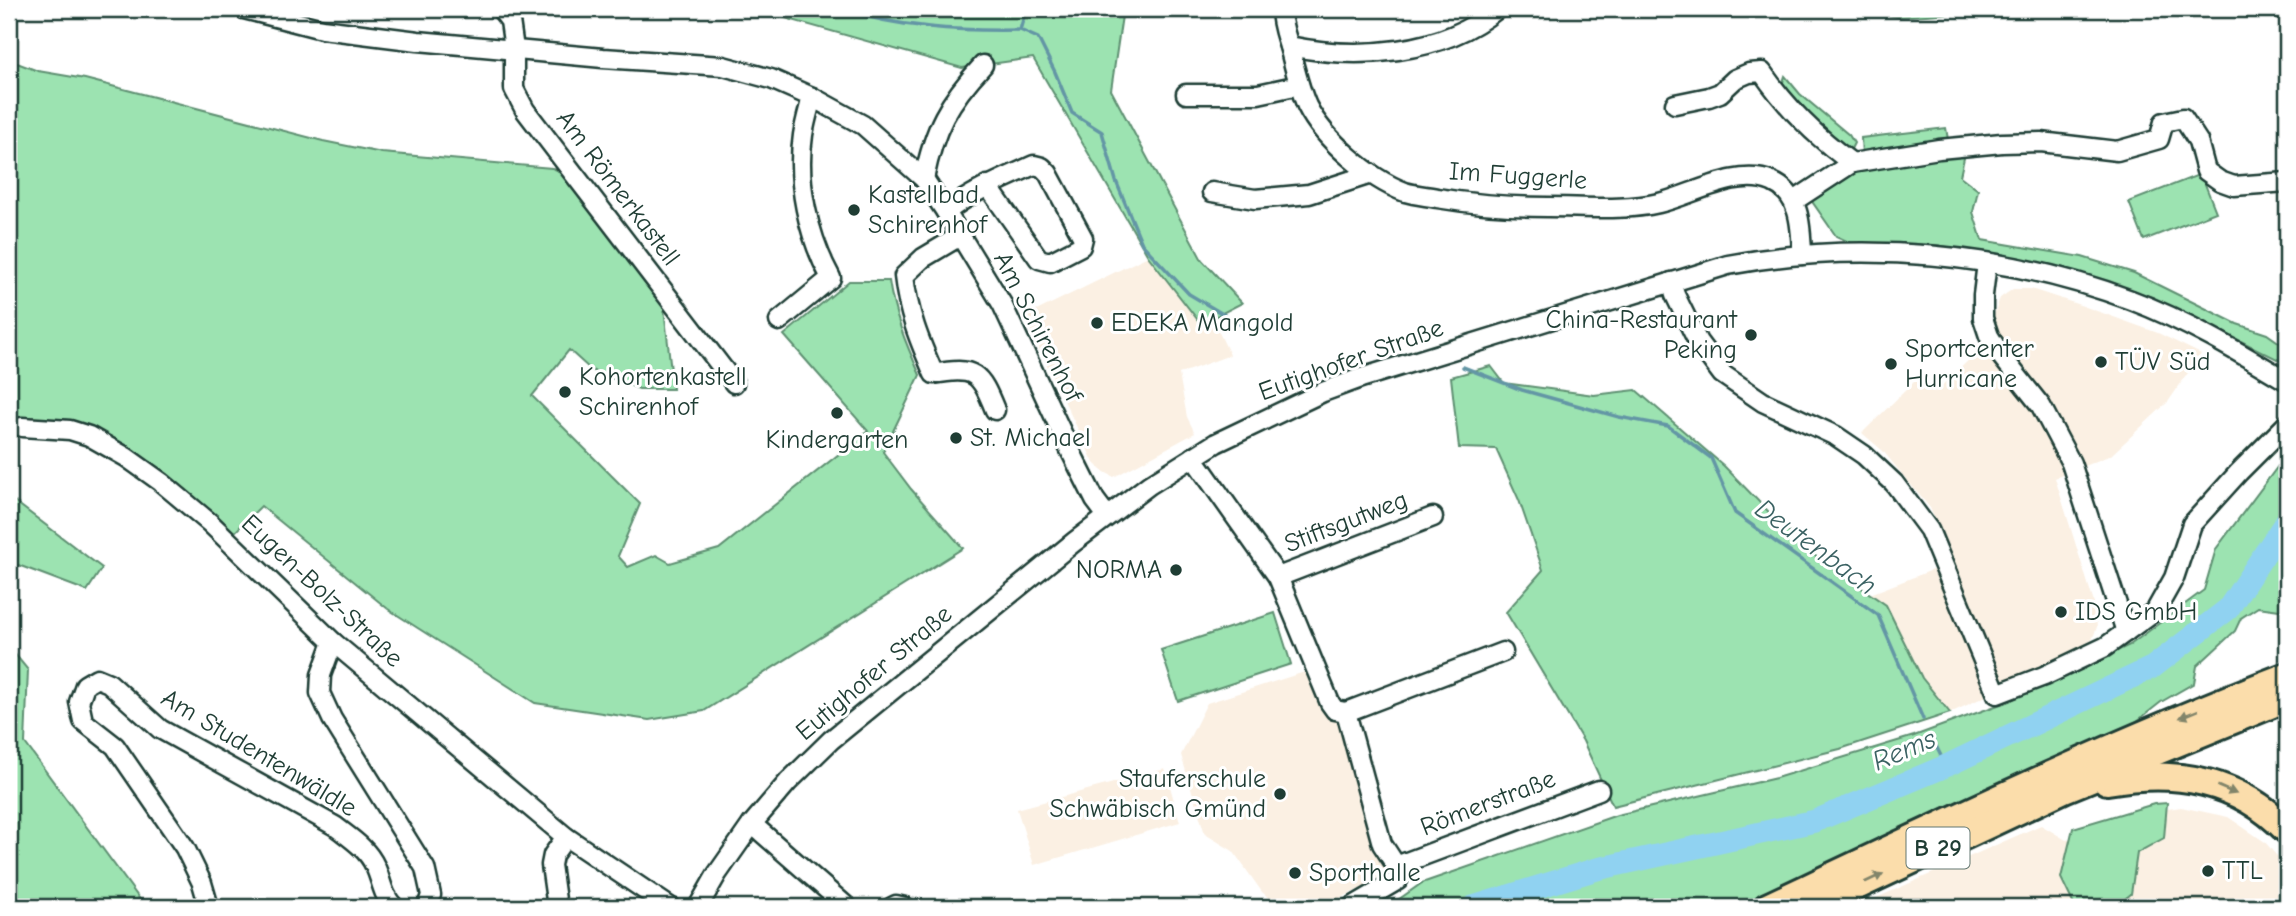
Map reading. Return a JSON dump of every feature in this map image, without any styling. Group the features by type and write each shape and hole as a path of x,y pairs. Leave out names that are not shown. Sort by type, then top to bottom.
{"highway":[{"name":"B 29","path":"1767,907 2090,757 2287,676"},
{"name":"B 29","path":"1812,907 2064,789 2287,698"},
{"path":"2064,789 2123,778 2159,775 2191,778 2240,796 2266,812 2287,830"}],"street":[{"name":"Am Schirenhof","path":"244,9 322,29 418,41 723,66 771,79 812,97 863,125 924,179 946,212 1002,304 1069,448 1095,500 1107,516"},
{"name":"Am Römerkastell","path":"501,9 510,21 514,49 514,89 525,110 734,383"},
{"name":"Im Fuggerle","path":"1281,9 1281,23 1308,108 1350,157 1371,174 1406,192 1457,201 1520,207 1606,208 1658,203 1737,178 1750,177 1774,182 1794,201"},
{"path":"1289,46 1312,51 1352,53 1408,47 1443,39 1469,29 1497,9"},
{"path":"924,179 928,156 947,109 959,90 983,65"},
{"path":"1675,104 1720,93 1735,79 1749,73 1762,72 1798,118 1823,142 1852,163"},
{"path":"1186,94 1258,94 1299,85"},
{"path":"779,321 831,278 821,260 810,228 803,183 803,135 812,97"},
{"path":"1802,255 1800,224 1794,201 1852,163 1939,149 2041,142 2117,151 2159,139 2164,122 2183,118 2198,141 2206,171 2220,181 2234,186 2287,182"},
{"path":"946,212 964,198 987,186 1034,165 1042,167 1048,173 1083,238 1081,246 1050,262 1039,260 987,186"},
{"path":"1212,192 1255,199 1309,194 1371,174"},
{"name":"Am Schirenhof","path":"960,236 923,258 904,276 907,300 913,325 934,374 954,370 967,370 977,374 995,410"},
{"name":"Eutighofer Straße","path":"698,907 752,824 788,782 831,740 1107,516 1156,480 1264,419 1336,387 1728,265 1802,255 1903,253 1987,263 2060,278 2132,301 2220,341 2287,381"},
{"path":"1987,263 1983,318 1989,336 2041,406 2071,463 2126,632"},
{"path":"1671,282 1698,342 1722,374 1763,401 1836,436 1864,455 1894,483 1929,530 1997,694 2105,647 2156,610 2174,578 2192,524 2283,427"},
{"name":"Eugen-Bolz-Straße","path":"22,427 70,430 89,436 126,457 161,482 210,523 333,642 566,837 670,907"},
{"name":"Stiftsgutweg","path":"1194,457 1278,577 1330,703 1335,710 1346,712"},
{"name":"Stiftsgutweg","path":"1278,577 1433,517"},
{"path":"333,642 321,675 320,693 332,719 425,868 431,895 427,907"},
{"path":"1398,871 1382,844 1346,712 1503,652"},
{"name":"Am Studentenwäldle","path":"209,907 202,883 185,848 115,746 83,721 79,702 85,685 97,678 109,683 160,729 335,826 361,846 375,866 382,889 394,907"},
{"name":"Römerstraße","path":"1352,907 1398,880 1398,871 1599,790"},
{"path":"752,824 847,907"},
{"path":"557,907 551,865 553,855 566,837"},
{"path":"892,907 905,907"}],"shaded area":[{"path":"1148,256 1201,324 1212,318 1230,355 1179,374 1187,417 1195,433 1114,477 1094,463 1024,317"},
{"path":"2013,289 2031,289 2083,306 2158,333 2201,354 2168,402 2111,455 2055,478 2094,603 2097,627 2092,640 2033,674 1950,713 1922,678 1886,605 1870,594 1953,562 1930,508 1883,451 1862,433 1918,378 1935,392 1973,356 2000,336 1994,315 2000,298"},
{"name":"Stauferschule Schwäbisch Gmünd","path":"1311,670 1349,726 1389,876 1320,907 1279,907 1262,892 1233,851 1205,834 1181,755 1207,703"},
{"path":"1165,769 1180,822 1034,865 1017,809"},
{"path":"2181,807 2228,817 2265,842 2287,868 2287,907 1856,907 2041,825 2066,840 2135,814"}],"green space":[{"path":"753,9 1123,9 1111,90 1202,260 1242,303 1201,324 1148,256 1033,58 962,68"},
{"path":"1853,9 2009,9 1898,17"},
{"path":"9,60 38,71 85,79 323,141 382,153 552,168 565,173 663,299 673,389 639,389 591,370 569,350 532,396 640,504 618,556 628,567 656,555 670,563 719,549 868,431 784,335 849,281 889,281 901,329 920,375 883,452 911,489 963,548 704,711 649,720 535,703 388,609 261,506 230,537 84,427 13,422 9,427"},
{"path":"1785,76 1800,94 1849,135 1854,143 1848,155 1780,91"},
{"path":"1946,128 1949,145 1862,156 1861,138"},
{"path":"1966,149 1960,176 1978,190 1973,212 1982,240 2082,257 2134,273 2237,324 2267,334 2287,348 2287,364 2152,297 2089,276 2036,262 1936,245 1851,243 1836,236 1811,200 1835,176 1857,165"},
{"path":"2201,174 2216,212 2144,240 2129,202"},
{"path":"1491,366 1504,383 1594,395 1636,390 1724,466 1804,548 1886,605 1922,678 1950,713 1840,749 1613,806 1583,741 1506,612 1543,570 1519,500 1496,449 1459,448 1451,377"},
{"path":"2287,454 2287,611 2258,607 2241,618 2235,631 2197,666 2194,683 2161,702 2132,725 1974,795 1740,907 1388,907 1422,883 1617,815 1776,778 1914,736 2009,701 2130,645 2204,590 2216,549"},
{"path":"9,497 102,568 87,591 18,565 9,573"},
{"path":"1275,613 1291,664 1178,701 1161,650"},
{"path":"9,647 28,670 25,743 143,907 9,907"},
{"path":"2167,803 2164,838 2137,853 2131,894 2115,907 2075,907 2061,878 2073,828 2154,804"}],"waterway":[{"path":"841,9 884,20 929,27 1019,30"},
{"name":"Deutenbach","path":"1026,9 1020,30 1038,38 1072,113 1102,132 1116,181 1142,244 1189,294 1243,326"},
{"name":"Deutenbach","path":"1463,367 1522,390 1619,417 1668,426 1711,458 1735,513 1878,615 1923,719"},
{"name":"Rems","path":"1473,907 1597,869 1815,821 1946,766 2153,667 2228,609 2287,520"},
{"name":"Deutenbach","path":"1931,736 1946,766"}],"place":[{"name":"Kastellbad Schirenhof","path":"854,210"},
{"name":"EDEKA Mangold","path":"1097,323"},
{"name":"China-Restaurant Peking","path":"1751,335"},
{"name":"TÜV Süd","path":"2101,362"},
{"name":"Sportcenter Hurricane","path":"1891,364"},
{"name":"Kohortenkastell Schirenhof","path":"565,392"},
{"name":"Kindergarten","path":"837,413"},
{"name":"St. Michael","path":"956,438"},
{"name":"NORMA","path":"1176,570"},
{"name":"IDS GmbH","path":"2061,612"},
{"name":"Stauferschule Schwäbisch Gmünd","path":"1280,794"},
{"name":"TTL","path":"2208,871"},
{"name":"Sporthalle","path":"1295,873"}]}
